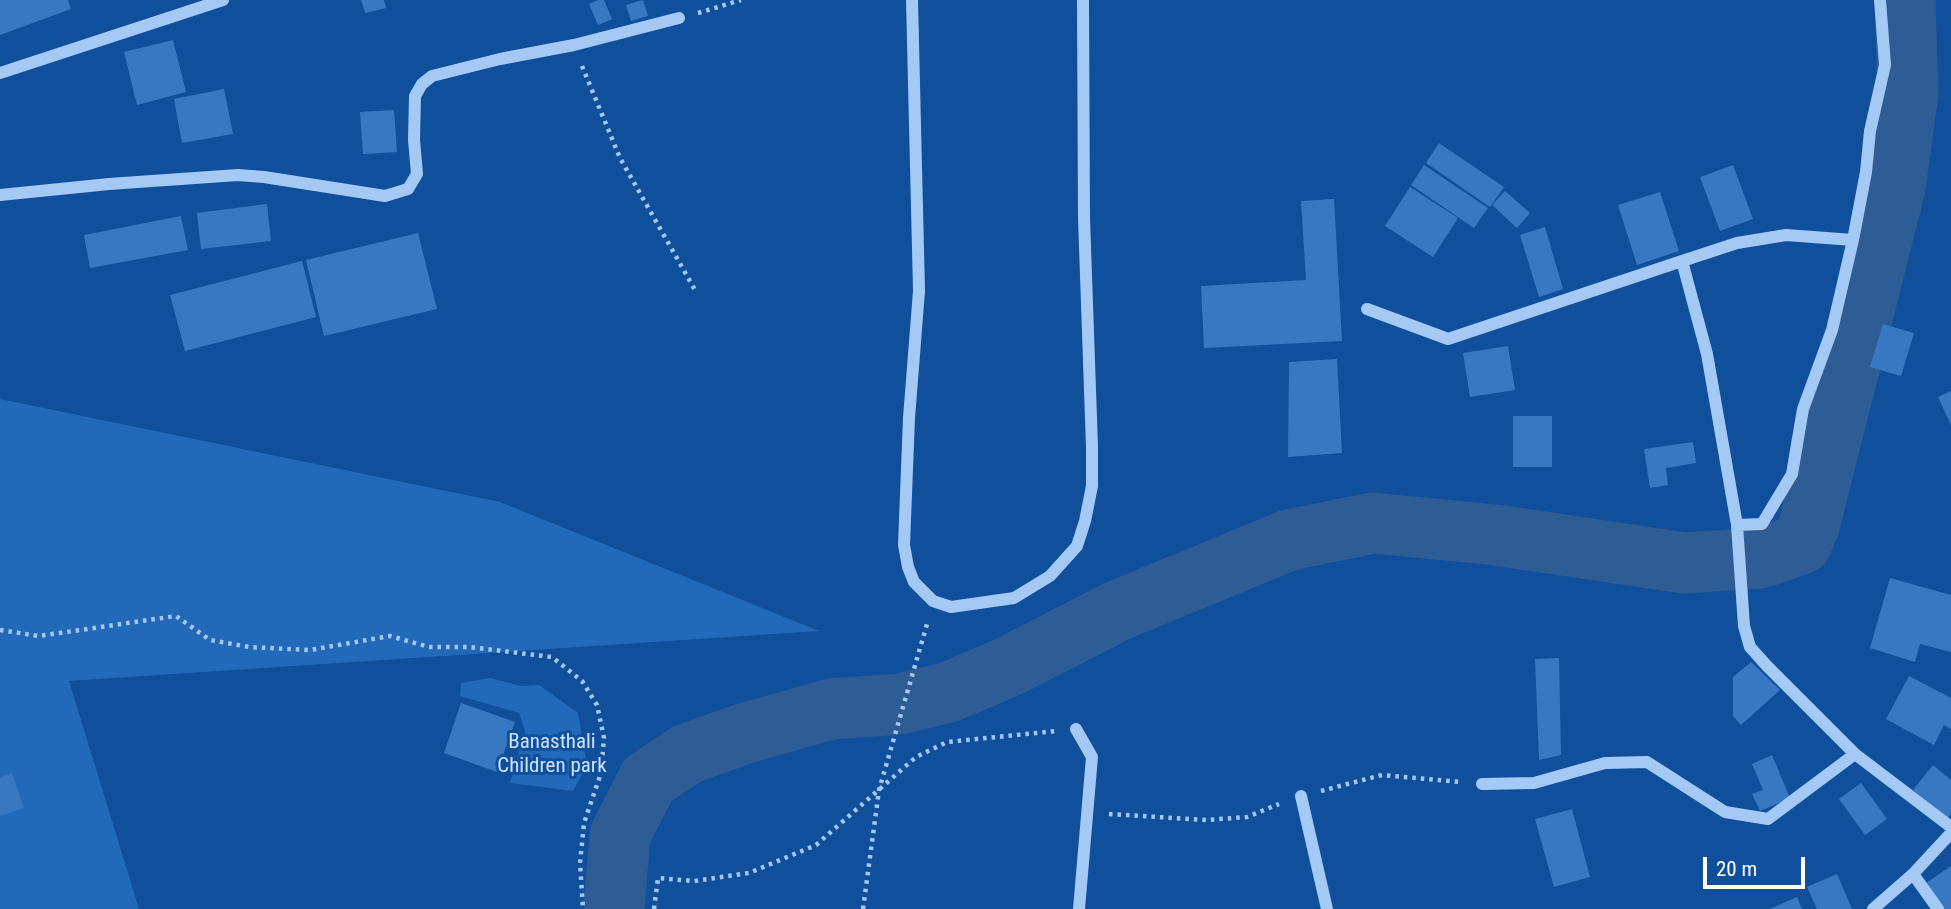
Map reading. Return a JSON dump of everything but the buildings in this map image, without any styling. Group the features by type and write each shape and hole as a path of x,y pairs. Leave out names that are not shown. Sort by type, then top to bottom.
{"street":[{"path":"0,73 223,0"},
{"path":"912,0 919,291 909,418 904,545 914,582 933,601 951,607 1014,598 1050,576 1077,545 1085,522 1091,486 1092,447 1084,218 1083,0"},
{"path":"1737,525 1762,524 1792,474 1803,409 1832,330 1853,240 1866,172 1870,131 1885,65 1880,0"},
{"path":"0,195 239,175 385,196 408,189 417,174 414,140 415,96 422,84 432,76 500,59 574,46 678,18"},
{"path":"1367,309 1448,339 1737,243 1786,235 1853,240"},
{"path":"1682,261 1707,354 1737,525 1744,626 1750,647 1856,754 1951,827"},
{"path":"1076,729 1092,757 1079,909"},
{"path":"1482,783 1534,783 1605,763 1647,762 1725,812 1768,819 1856,754"},
{"path":"1301,796 1327,909"},
{"path":"1873,909 1913,874 1951,833"},
{"path":"1913,874 1938,909"}],"path":[{"path":"678,18 741,0"},
{"path":"574,46 620,158 695,290"},
{"path":"863,909 879,790 933,601"},
{"path":"0,630 39,636 176,616 210,640 249,647 310,650 390,636 429,647 470,647 552,657 582,681 597,705 604,738 601,773 584,823 580,863 583,909"},
{"path":"654,909 658,878 694,881 749,873 816,845 916,757 947,742 1076,729"},
{"path":"1087,813 1206,820 1247,817 1301,796 1382,775 1482,783"}],"green space":[{"path":"0,399 500,502 819,631 69,681 139,909 0,909"},
{"name":"Banasthali Children park","path":"490,678 521,686 539,685 578,713 587,765 573,791 510,783 525,731 519,713 460,696 461,683"}],"waterway":[{"path":"614,909 620,835 648,780 687,754 746,733 831,709 900,704 949,692 1010,666 1117,611 1289,540 1373,523 1496,535 1684,563 1761,558 1801,544 1809,526 1895,188 1908,93 1905,0"}]}
